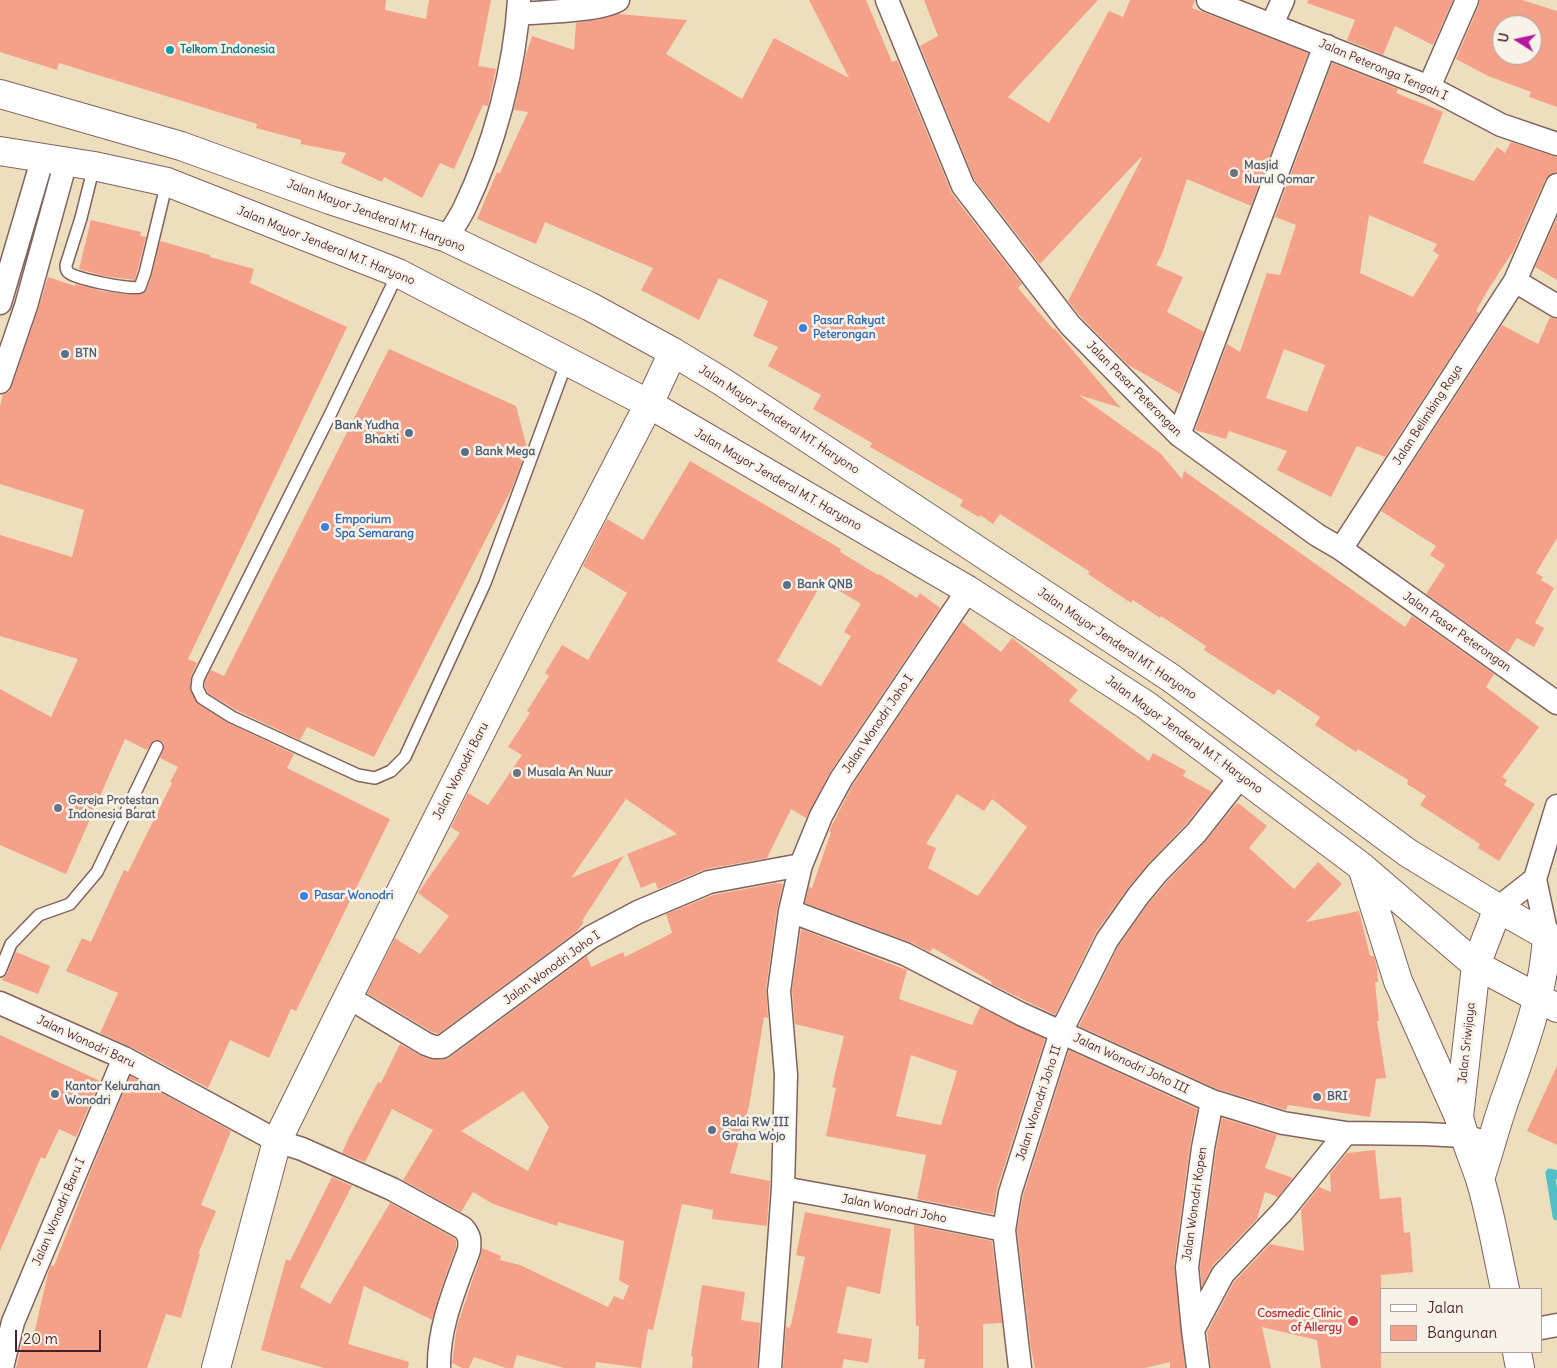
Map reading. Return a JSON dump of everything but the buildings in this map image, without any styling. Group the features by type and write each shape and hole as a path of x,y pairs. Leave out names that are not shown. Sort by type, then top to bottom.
{"main road":[{"name":"Jalan Mayor Jenderal MT. Haryono","path":"0,94 181,146 330,200 447,238 589,306 673,352 721,381 1171,678 1408,854 1552,938"},
{"name":"Jalan Mayor Jenderal M.T. Haryono","path":"0,151 94,166 167,182 398,273 649,404 968,590 1146,705 1362,867 1476,965"},
{"path":"649,404 673,352"},
{"name":"Jalan Wonodri Baru","path":"216,1368 278,1141 535,624 649,404"},
{"path":"1362,867 1398,981 1461,1126"},
{"name":"Jalan Sriwijaya","path":"1498,908 1476,965 1461,1126 1480,1179 1489,1213 1504,1288"},
{"path":"1480,1179 1507,1093 1524,1049 1548,1003 1543,978 1552,938"},
{"path":"1476,965 1548,1003"},
{"path":"1517,1353 1520,1368"}],"street":[{"path":"447,238 464,209 493,137 511,64 518,7 593,7 612,4 618,0"},
{"name":"Jalan Pasar Peterongan","path":"887,0 963,186 1070,325 1178,435 1316,535 1341,549 1557,703"},
{"name":"Jalan Peteronga Tengah I","path":"1208,0 1429,87 1501,125 1557,144"},
{"path":"1272,24 1283,0"},
{"path":"1429,87 1467,0"},
{"path":"1178,435 1322,53 1327,46"},
{"path":"0,303 55,159"},
{"path":"0,382 26,306 55,159"},
{"name":"Jalan Belimbing Raya","path":"1341,549 1515,281 1557,185"},
{"path":"1515,281 1557,306"},
{"name":"Jalan Wonodri Joho I","path":"770,1368 783,1188 786,1075 779,991 790,911 801,865 840,779 968,590"},
{"name":"Jalan Wonodri Joho II","path":"1020,1368 1004,1230 1010,1193 1061,1032 1107,940 1132,904 1157,873 1196,834 1241,776"},
{"path":"1552,938 1535,879 1557,806"},
{"name":"Jalan Wonodri Joho I","path":"348,997 426,1044 442,1047 591,936 630,916 709,882 801,865"},
{"path":"1498,908 1535,879"},
{"name":"Jalan Wonodri Joho III","path":"790,911 906,954 1021,1014 1212,1101 1283,1122 1346,1133 1425,1134 1461,1126 1492,1144"},
{"name":"Jalan Wonodri Baru","path":"0,1003 124,1058 278,1141"},
{"name":"Jalan Wonodri Baru I","path":"2,1368 13,1322 124,1058"},
{"name":"Jalan Wonodri Kopen","path":"1198,1368 1187,1267 1203,1148 1212,1101"},
{"path":"1193,1330 1223,1274 1282,1212 1346,1133"},
{"path":"278,1141 302,1149 392,1189 463,1228 468,1234 470,1240 468,1250 442,1327 438,1351 439,1368"},
{"name":"Jalan Wonodri Joho","path":"783,1188 1004,1230"},
{"path":"1542,1328 1557,1325"}],"lane":[{"path":"94,166 81,218 66,265 66,270 69,274 77,277 129,288 140,287 167,182"},
{"path":"398,273 330,415 198,679 197,688 202,698 232,717 358,775 375,778 391,771 405,757 485,583 567,361"},
{"path":"0,971 11,944 28,926 39,915 70,904 97,872 157,747"}],"waterway":[{"path":"1557,1175 1550,1173 1557,1216"}],"place":[{"name":"Telkom Indonesia","path":"170,50"},
{"name":"Masjid Nurul Qomar","path":"1234,173"},
{"name":"Pasar Rakyat Peterongan","path":"803,328"},
{"name":"BTN","path":"65,354"},
{"name":"Bank Yudha Bhakti","path":"409,433"},
{"name":"Bank Mega","path":"465,452"},
{"name":"Emporium Spa Semarang","path":"325,527"},
{"name":"Bank QNB","path":"787,585"},
{"name":"Musala An Nuur","path":"517,773"},
{"name":"Gereja Protestan Indonesia Barat","path":"58,808"},
{"name":"Pasar Wonodri","path":"304,896"},
{"name":"Kantor Kelurahan Wonodri","path":"55,1094"},
{"name":"BRI","path":"1317,1097"},
{"name":"Balai RW III Graha Wojo","path":"712,1130"},
{"name":"Cosmedic Clinic of Allergy","path":"1353,1321"}]}
